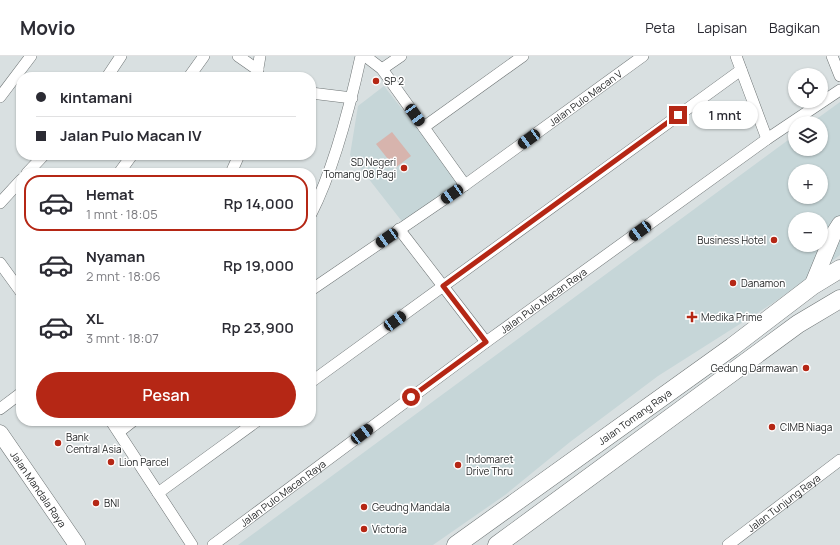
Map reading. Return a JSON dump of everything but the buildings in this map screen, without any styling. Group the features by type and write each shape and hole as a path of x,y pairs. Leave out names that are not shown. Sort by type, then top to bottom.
{"main road":[{"name":"Jalan Tomang Raya","path":"456,545 750,334 812,286 840,269"},
{"path":"497,545 798,324 840,299"}],"street":[{"path":"19,72 31,56"},
{"path":"110,72 121,56"},
{"path":"193,72 204,56"},
{"path":"238,56 257,72"},
{"path":"258,72 260,56"},
{"path":"316,204 321,195 352,98 361,56"},
{"path":"365,56 382,69 465,185"},
{"path":"382,69 401,56"},
{"path":"424,127 523,56"},
{"name":"Jalan Pulo Macan V","path":"316,287 465,185 643,56"},
{"path":"736,56 768,139"},
{"path":"832,56 840,76"},
{"path":"316,378 741,70"},
{"path":"0,97 16,76"},
{"name":"Jalan Pulo Macan Raya","path":"213,545 486,342 768,139 840,90"},
{"path":"316,94 352,98"},
{"path":"32,168 39,160"},
{"path":"0,204 16,186"},
{"name":"Jalan Tomang Raya","path":"812,286 833,235 840,224"},
{"path":"399,229 486,342"},
{"path":"0,263 16,285"},
{"path":"0,409 16,397"},
{"path":"115,426 192,545"},
{"path":"119,432 127,426"},
{"path":"158,493 250,426"},
{"name":"Jalan Mandala Raya","path":"0,433 76,545"},
{"name":"Jalan Tunjung Raya","path":"728,545 840,460"}],"shaded area":[{"name":"SD Negeri Tomang 08 Pagi","path":"384,86 459,182 404,224 350,155 358,106"},
{"path":"840,102 840,255 773,303 658,376 570,442 505,495 433,545 238,545 788,140 788,156 828,156 828,116 821,116"},
{"path":"392,132 411,156 395,168 376,144"}],"place":[{"name":"SP 2","path":"376,81"},
{"name":"SD Negeri Tomang 08 Pagi","path":"404,168"},
{"name":"Business Hotel","path":"774,240"},
{"name":"Danamon","path":"733,283"},
{"name":"Medika Prime","path":"692,317"},
{"name":"Gedung Darmawan","path":"806,368"},
{"name":"CIMB Niaga","path":"772,427"},
{"name":"Bank Central Asia","path":"58,443"},
{"name":"Lion Parcel","path":"111,462"},
{"name":"Indomaret Drive Thru","path":"458,465"},
{"name":"BNI","path":"96,503"},
{"name":"Geudng Mandala","path":"364,507"},
{"name":"Victoria","path":"364,529"}],"route":[{"path":"411,397 486,342 443,286 678,115"}]}
